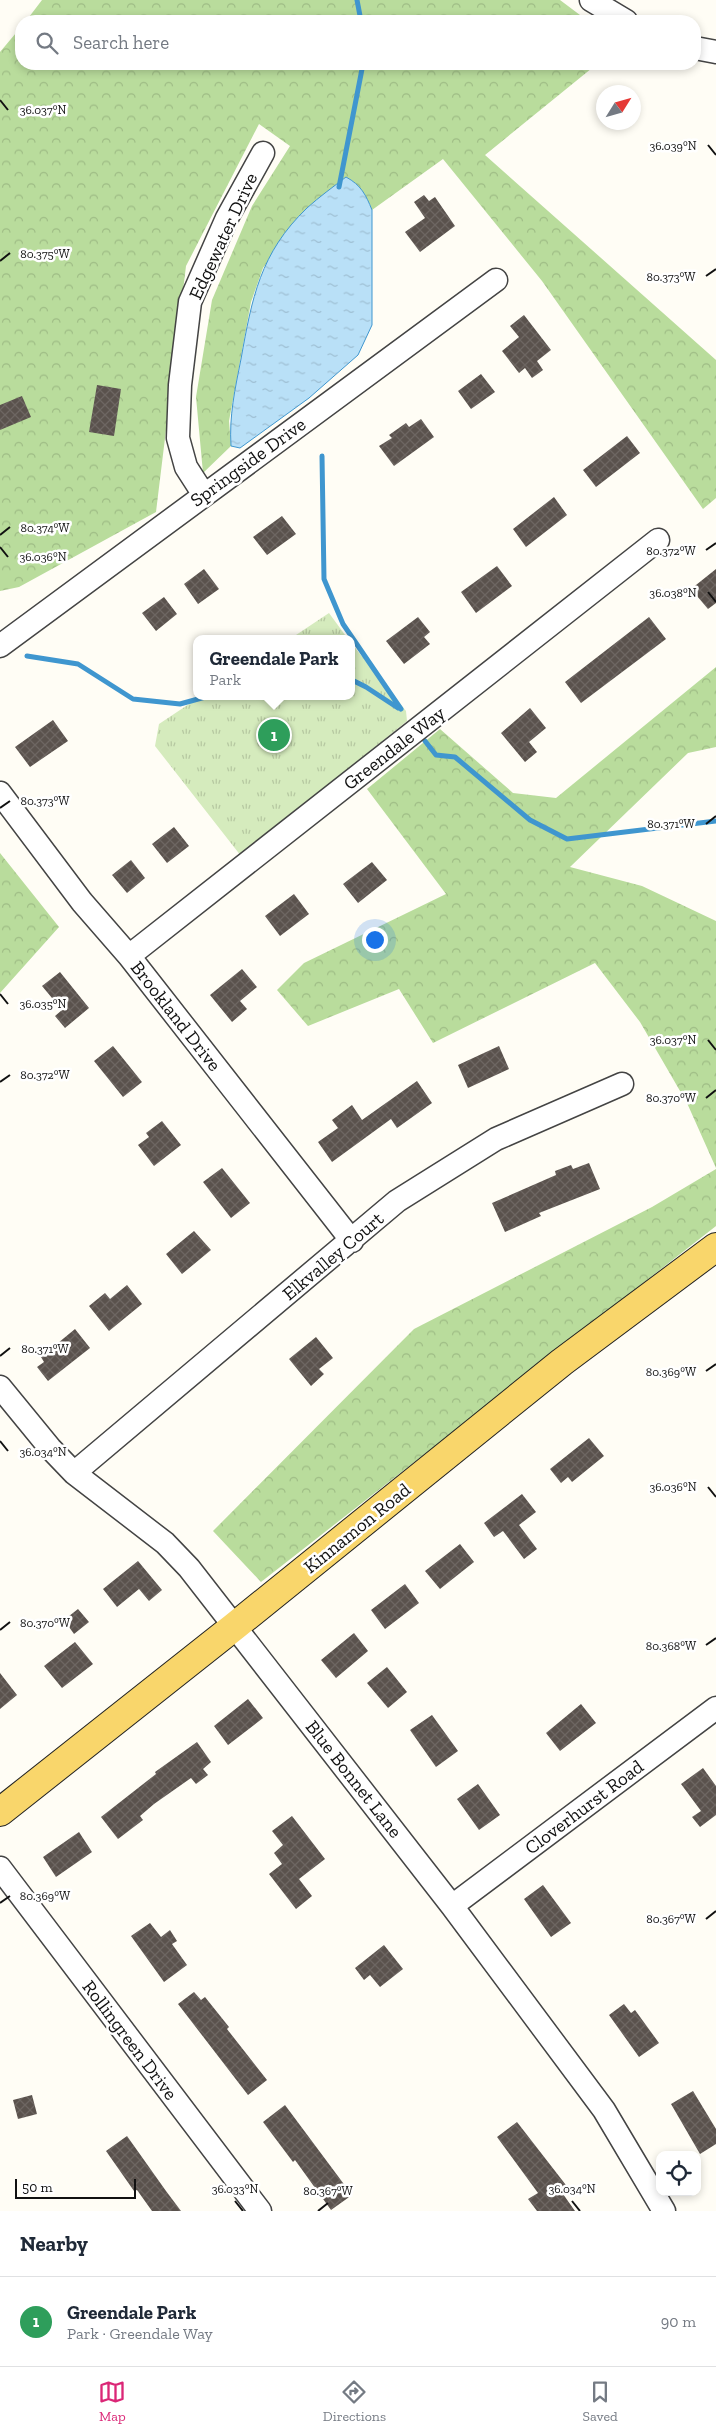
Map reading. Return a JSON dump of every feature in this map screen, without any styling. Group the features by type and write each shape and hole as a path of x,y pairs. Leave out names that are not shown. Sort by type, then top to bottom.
{"main road":[{"name":"Kinnamon Road","path":"0,1812 235,1626 562,1362 716,1246"}],"street":[{"path":"591,0 616,15"},
{"path":"701,49 716,52"},
{"name":"Edgewater Drive","path":"204,495 186,467 178,438 180,385 190,302 227,218 263,153"},
{"name":"Springside Drive","path":"0,646 496,280"},
{"name":"Greendale Way","path":"129,956 658,540"},
{"name":"Brookland Drive","path":"0,793 82,902 129,956 352,1241"},
{"name":"Elkvalley Court","path":"74,1473 398,1201 496,1139 622,1084"},
{"name":"Blue Bonnet Lane","path":"0,1387 50,1448 74,1473 165,1543 189,1568 452,1906 604,2110 664,2211"},
{"name":"Cloverhurst Road","path":"452,1906 716,1708"},
{"name":"Rollingreen Drive","path":"0,1868 260,2211"}],"green space":[{"path":"42,0 560,0 580,15 31,15"},
{"path":"15,34 15,70 590,70 485,155 716,360 716,498 703,509 542,281 443,159 372,210 368,200 356,183 346,177 307,208 263,268 251,302 229,421 231,446 203,473 196,397 212,300 252,206 290,146 259,124 186,266 156,512 19,587 0,591 0,52"},
{"path":"329,613 345,635 296,635"},
{"path":"355,648 406,711 407,721 241,856 155,746 159,724 195,700 355,700"},
{"path":"716,667 716,747 688,753 570,867 642,886 716,921 716,1168 687,1103 640,1022 595,963 433,1043 399,989 308,1026 277,990 304,963 446,894 367,789 440,729 513,793 556,798"},
{"path":"0,853 59,927 0,993"},
{"path":"716,1169 716,1226 261,1582 213,1531 414,1329 652,1207"}],"water":[{"path":"346,177 356,183 368,200 372,210 372,325 358,355 309,398 240,448 231,446 232,413 249,316 260,278 268,259 291,225 307,208"}],"building":[{"path":"424,195 429,201 435,197 455,226 420,252 405,232 425,218 414,202"},
{"path":"524,315 551,350 537,361 543,370 532,378 525,368 519,373 502,351 519,337 510,326"},
{"path":"481,374 495,392 471,409 458,391"},
{"path":"97,385 121,389 114,436 89,432"},
{"path":"22,396 31,417 0,430 0,405"},
{"path":"421,419 434,437 394,466 379,446 392,438 389,435 406,423 409,427"},
{"path":"627,436 640,453 596,487 583,470"},
{"path":"554,497 567,515 526,547 513,529"},
{"path":"282,516 296,534 267,555 253,537"},
{"path":"497,566 512,586 476,613 461,592"},
{"path":"204,569 219,589 198,604 184,584"},
{"path":"716,569 716,603 708,609 691,589"},
{"path":"164,597 177,614 156,631 142,613"},
{"path":"418,617 430,632 424,637 430,644 404,664 386,641"},
{"path":"649,617 666,639 581,703 565,682"},
{"path":"530,708 546,728 529,742 537,752 525,762 501,733"},
{"path":"53,720 68,741 30,767 15,747"},
{"path":"174,827 189,846 167,863 152,844"},
{"path":"131,860 145,878 127,893 112,875"},
{"path":"372,862 387,880 358,903 343,884"},
{"path":"294,894 309,914 280,936 265,916"},
{"path":"242,969 257,987 240,1001 247,1009 232,1022 210,995"},
{"path":"60,972 89,1008 65,1028 55,1016 62,1010 42,986"},
{"path":"113,1046 142,1082 123,1097 94,1061"},
{"path":"499,1046 509,1069 468,1088 458,1065"},
{"path":"417,1081 432,1103 397,1128 391,1119 332,1162 318,1142 338,1128 332,1120 352,1105 362,1120"},
{"path":"162,1121 181,1145 154,1166 138,1145 149,1137 146,1133"},
{"path":"589,1163 600,1189 539,1213 541,1216 505,1232 492,1203 556,1175 555,1171 571,1165 573,1169"},
{"path":"222,1168 250,1203 231,1218 203,1182"},
{"path":"194,1231 211,1250 182,1274 166,1254"},
{"path":"127,1285 142,1304 109,1331 89,1306 105,1293 110,1299"},
{"path":"75,1329 90,1348 48,1381 37,1367 44,1362 41,1357"},
{"path":"316,1337 333,1358 319,1369 324,1374 311,1386 289,1359"},
{"path":"589,1438 604,1456 572,1482 568,1477 561,1483 550,1469"},
{"path":"522,1494 536,1512 519,1525 537,1549 524,1559 503,1531 494,1537 484,1523"},
{"path":"460,1544 474,1562 440,1589 425,1571"},
{"path":"138,1561 162,1590 149,1601 139,1589 117,1607 103,1589"},
{"path":"405,1584 419,1603 385,1629 371,1610"},
{"path":"78,1609 89,1622 74,1634 64,1620"},
{"path":"354,1633 368,1651 336,1678 321,1660"},
{"path":"75,1642 93,1664 62,1688 44,1666"},
{"path":"387,1667 407,1692 388,1708 367,1683"},
{"path":"0,1673 17,1695 0,1709"},
{"path":"248,1699 263,1718 228,1745 214,1726"},
{"path":"581,1704 596,1723 560,1751 546,1733"},
{"path":"432,1715 458,1751 436,1767 410,1730"},
{"path":"197,1742 211,1762 203,1769 208,1775 196,1784 191,1778 154,1804 140,1816 143,1820 118,1839 101,1817 156,1774 155,1772"},
{"path":"703,1768 716,1786 716,1815 700,1827 692,1817 701,1811 681,1784"},
{"path":"478,1784 500,1815 479,1830 457,1799"},
{"path":"292,1816 325,1859 299,1879 312,1896 296,1909 269,1874 282,1864 274,1853 283,1845 272,1831"},
{"path":"79,1832 92,1852 56,1877 43,1857"},
{"path":"543,1885 571,1923 551,1937 524,1899"},
{"path":"150,1923 161,1937 170,1930 177,1941 172,1944 187,1965 164,1982 131,1936"},
{"path":"384,1945 403,1969 380,1987 370,1975 364,1980 355,1968"},
{"path":"194,1992 201,2000 205,1997 229,2027 227,2029 267,2080 248,2095 178,2004"},
{"path":"624,2004 631,2013 635,2010 659,2043 639,2057 609,2015"},
{"path":"693,2091 716,2129 716,2144 701,2153 701,2151 698,2151 671,2104"},
{"path":"32,2095 37,2114 18,2119 13,2100"},
{"path":"285,2105 352,2195 331,2210 295,2160 293,2162 263,2122"},
{"path":"517,2122 569,2189 563,2194 575,2211 537,2211 528,2199 538,2193 497,2137"},
{"path":"127,2136 181,2211 152,2211 137,2190 134,2191 106,2151"}],"waterway":[{"path":"357,0 360,15"},
{"path":"339,187 362,70"},
{"path":"322,456 324,579 343,624 351,635"},
{"path":"355,642 401,709"},
{"path":"27,656 78,664 133,699 180,704 194,700"},
{"path":"355,682 398,708"},
{"path":"425,741 436,755 455,757 530,820 567,839 716,821"}],"place":[{"name":"Greendale Park","path":"274,735"}]}
